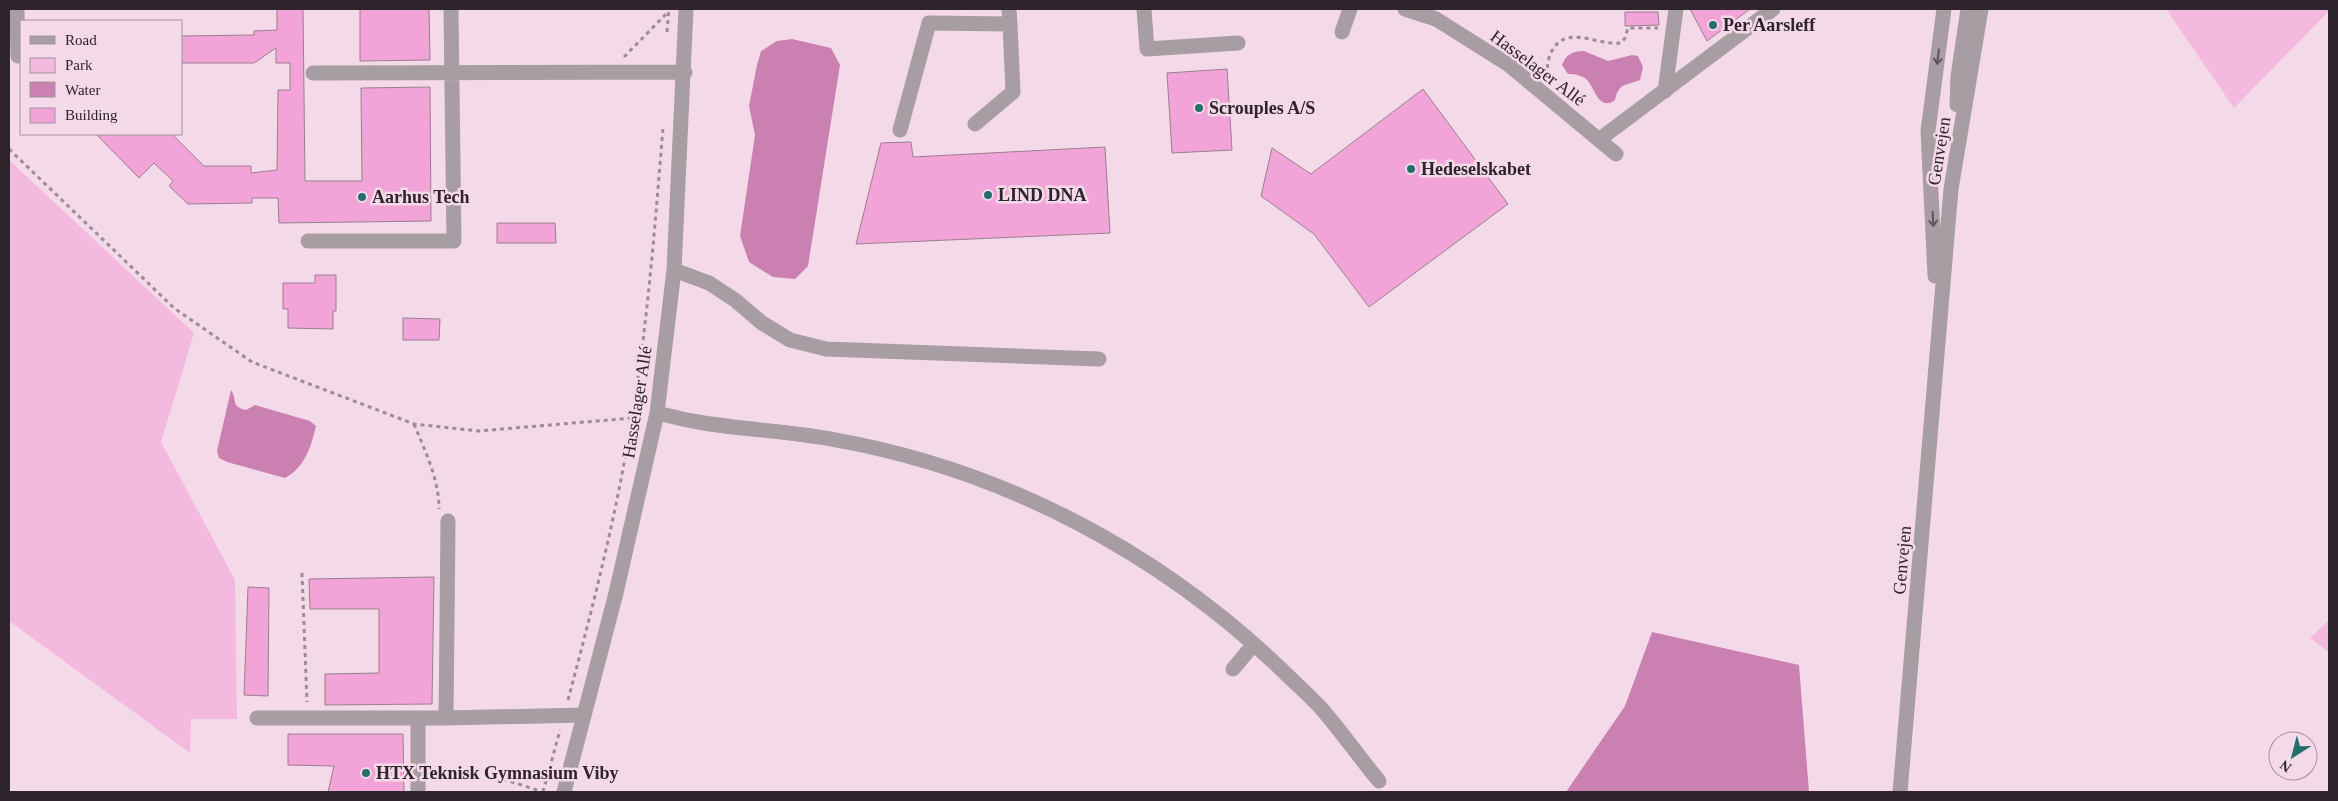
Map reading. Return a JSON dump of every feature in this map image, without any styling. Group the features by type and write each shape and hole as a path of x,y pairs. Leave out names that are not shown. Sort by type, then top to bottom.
{"street":[{"path":"17,9 18,56"},
{"path":"308,241 454,241 451,9"},
{"name":"Hasselager Allé","path":"564,792 616,593 656,418 674,270 685,72 686,9"},
{"path":"1144,9 1147,49 1238,43"},
{"path":"1342,32 1350,9"},
{"name":"Hasselager Allé","path":"1405,9 1436,14 1508,65 1616,154"},
{"path":"1665,91 1676,9"},
{"path":"1600,139 1773,9"},
{"name":"Genvejen","path":"1938,330 1928,132 1944,9"},
{"path":"1951,189 1958,76 1968,9"},
{"name":"Genvejen","path":"1900,792 1951,189 1981,9"},
{"path":"900,130 928,23 1010,16 1013,92 975,124"},
{"path":"313,73 685,72"},
{"path":"674,270 710,283 735,300 762,323 790,340 826,349 1099,359"},
{"path":"656,418 836,440 930,463 1011,491 1070,518 1136,555 1191,592 1254,644 1321,708 1378,781"},
{"path":"446,718 448,521"},
{"path":"1233,669 1254,644"},
{"path":"257,718 584,716"},
{"path":"418,718 418,792"}],"path":[{"path":"667,42 668,10"},
{"path":"610,72 668,10"},
{"path":"1540,90 1545,81 1547,63 1551,53 1564,39 1572,36 1583,36 1610,44 1621,43 1625,38 1628,28 1674,28"},
{"path":"503,779 543,792 600,580 632,418 652,264 664,120"},
{"path":"9,149 127,265 174,308 236,353 268,369 414,424 479,432 632,418 656,418"},
{"path":"414,424 428,457 439,494 438,521 448,521"},
{"path":"302,573 308,719"}],"green space":[{"path":"2166,9 2329,9 2329,11 2234,108"},
{"path":"9,160 194,333 161,442 235,580 237,719 191,719 190,753 9,621"},
{"path":"2329,620 2329,652 2310,638"}],"water":[{"path":"792,39 831,48 840,65 808,266 795,279 773,277 749,262 740,236 755,135 749,106 757,65 761,51 777,41"},
{"path":"1584,51 1608,61 1632,55 1638,56 1643,67 1640,80 1621,87 1615,100 1610,103 1601,101 1587,80 1578,75 1568,74 1562,65 1570,54"},
{"path":"231,390 238,407 246,410 255,405 310,421 316,426 306,456 298,468 285,478 227,462 219,458 217,451"},
{"path":"1652,632 1799,665 1809,792 1566,792 1625,706"}],"building":[{"path":"277,9 303,9 305,181 362,181 361,88 430,87 431,221 279,223 278,198 252,198 252,203 188,204 169,186 173,181 154,163 139,178 97,135 173,135 204,166 251,166 251,173 277,170 278,90 290,90 290,63 276,63 276,48 254,63 182,63 182,36 254,35 254,31 277,30"},
{"path":"360,9 429,9 430,60 360,61"},
{"name":"Per Aarsleff","path":"1690,9 1750,9 1707,41"},
{"path":"1625,12 1658,12 1659,25 1625,26"},
{"name":"Scrouples A/S","path":"1227,69 1232,150 1172,153 1167,73"},
{"path":"1423,89 1508,204 1369,307 1314,234 1261,196 1272,148 1311,174"},
{"name":"LIND DNA","path":"911,142 913,157 1105,147 1110,233 856,244 881,143"},
{"path":"497,223 555,223 556,243 497,243"},
{"path":"315,275 336,275 336,311 333,311 333,329 288,328 288,309 283,309 283,283 315,283"},
{"path":"403,318 440,319 439,340 403,340"},
{"path":"434,577 432,704 325,705 325,674 379,673 379,609 310,609 309,579"},
{"path":"248,587 269,588 268,696 244,695"},
{"path":"288,734 403,734 404,792 328,792 334,766 288,765"}],"place":[{"name":"Per Aarsleff","path":"1713,25"},
{"name":"Scrouples A/S","path":"1199,108"},
{"name":"Hedeselskabet","path":"1411,169"},
{"name":"LIND DNA","path":"988,195"},
{"name":"Aarhus Tech","path":"362,197"},
{"name":"HTX Teknisk Gymnasium Viby","path":"366,773"}]}
